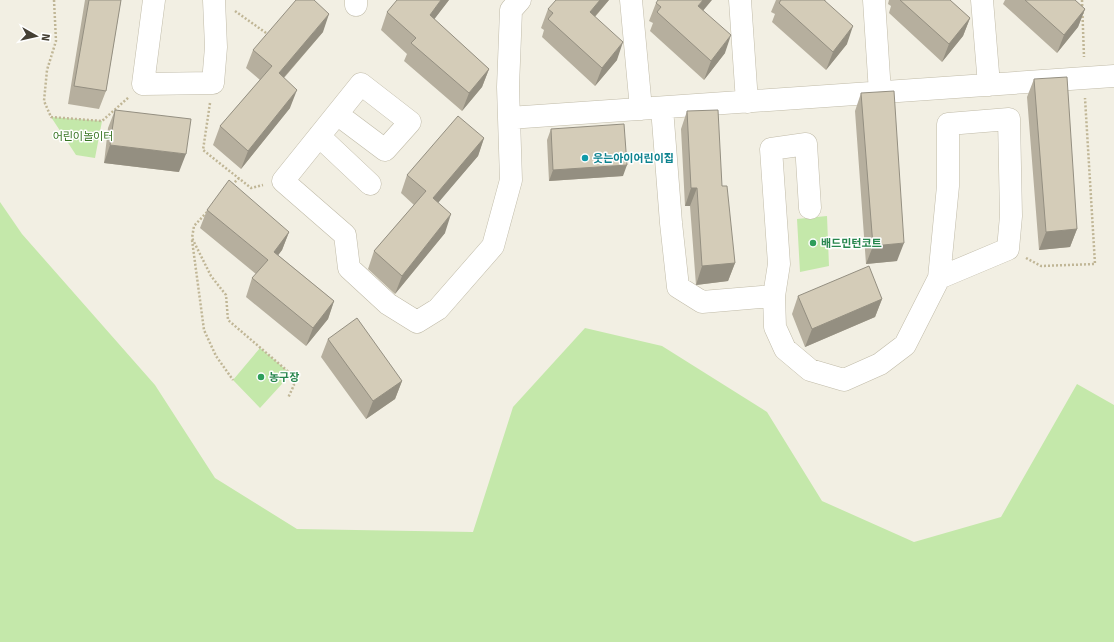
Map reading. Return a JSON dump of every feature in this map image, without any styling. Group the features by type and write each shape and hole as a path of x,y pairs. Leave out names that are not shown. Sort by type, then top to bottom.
{"lane":[{"path":"154,0 143,84 213,83 216,47 223,4"},
{"path":"337,114 283,181 345,235 350,268 388,304 417,322 438,309 493,246 511,180 508,87 511,10 520,0"},
{"path":"631,0 641,109"},
{"path":"740,0 747,102"},
{"path":"874,0 880,93"},
{"path":"982,0 989,85"},
{"path":"509,118 1114,76"},
{"path":"662,108 678,287 702,302 774,296"},
{"path":"810,208 806,144 771,149 779,264 774,296 776,327 786,349 810,370 844,380 880,364 905,345 939,278 948,186 948,124 1009,119 1011,216 1008,249 939,278"},
{"path":"319,136 370,184"}],"path":[{"path":"54,0 56,42 47,70 44,102 51,117 102,121 143,84"},
{"path":"1008,249 1041,266 1095,264 1084,79 1082,0"},
{"path":"223,4 269,35"},
{"path":"213,83 203,150 251,188 283,181"},
{"path":"229,189 239,178"},
{"path":"209,210 194,226 192,238 204,330 216,356 232,380"},
{"path":"192,238 211,276 226,296 228,320 290,374 294,386 288,398"}],"green space":[{"name":"어린이놀이터","path":"51,117 102,121 95,158 76,155"},
{"path":"0,202 22,234 155,385 215,478 297,529 473,532 513,407 585,328 662,346 767,412 822,501 914,542 1001,517 1077,384 1114,405 1114,642 0,642"},
{"name":"배드민턴코트","path":"827,216 829,266 800,272 797,219"},
{"name":"농구장","path":"260,348 291,374 260,408 233,380"}],"building":[{"path":"89,0 121,0 106,91 74,86"},
{"path":"296,0 314,0 329,14 279,73 297,90 248,151 220,126 272,66 253,50"},
{"path":"397,0 441,0 430,15 489,69 469,93 411,43 416,38 387,12"},
{"path":"556,0 600,0 590,12 623,42 602,68 548,19 553,13 548,9"},
{"path":"658,0 703,0 698,6 731,35 711,61 657,12 661,7 656,3"},
{"path":"781,0 824,0 853,26 833,52 779,3"},
{"path":"900,0 950,0 970,18 949,44"},
{"path":"1025,0 1075,0 1085,9 1064,35"},
{"path":"1067,77 1077,229 1046,232 1034,79"},
{"path":"894,91 904,243 873,246 861,93"},
{"path":"115,110 191,119 186,154 110,145"},
{"path":"718,110 722,186 727,186 735,263 702,266 697,188 691,188 687,111"},
{"path":"458,116 484,138 433,198 451,214 402,276 374,251 426,191 407,175"},
{"name":"웃는아이어린이집","path":"624,124 627,165 553,170 551,129"},
{"path":"229,180 289,232 274,252 334,301 313,328 252,278 268,260 207,210"},
{"path":"869,266 882,299 812,329 798,296"},
{"path":"357,318 402,381 373,401 328,339"}],"place":[{"name":"웃는아이어린이집","path":"585,158"},
{"name":"배드민턴코트","path":"813,243"},
{"name":"농구장","path":"261,377"}]}
